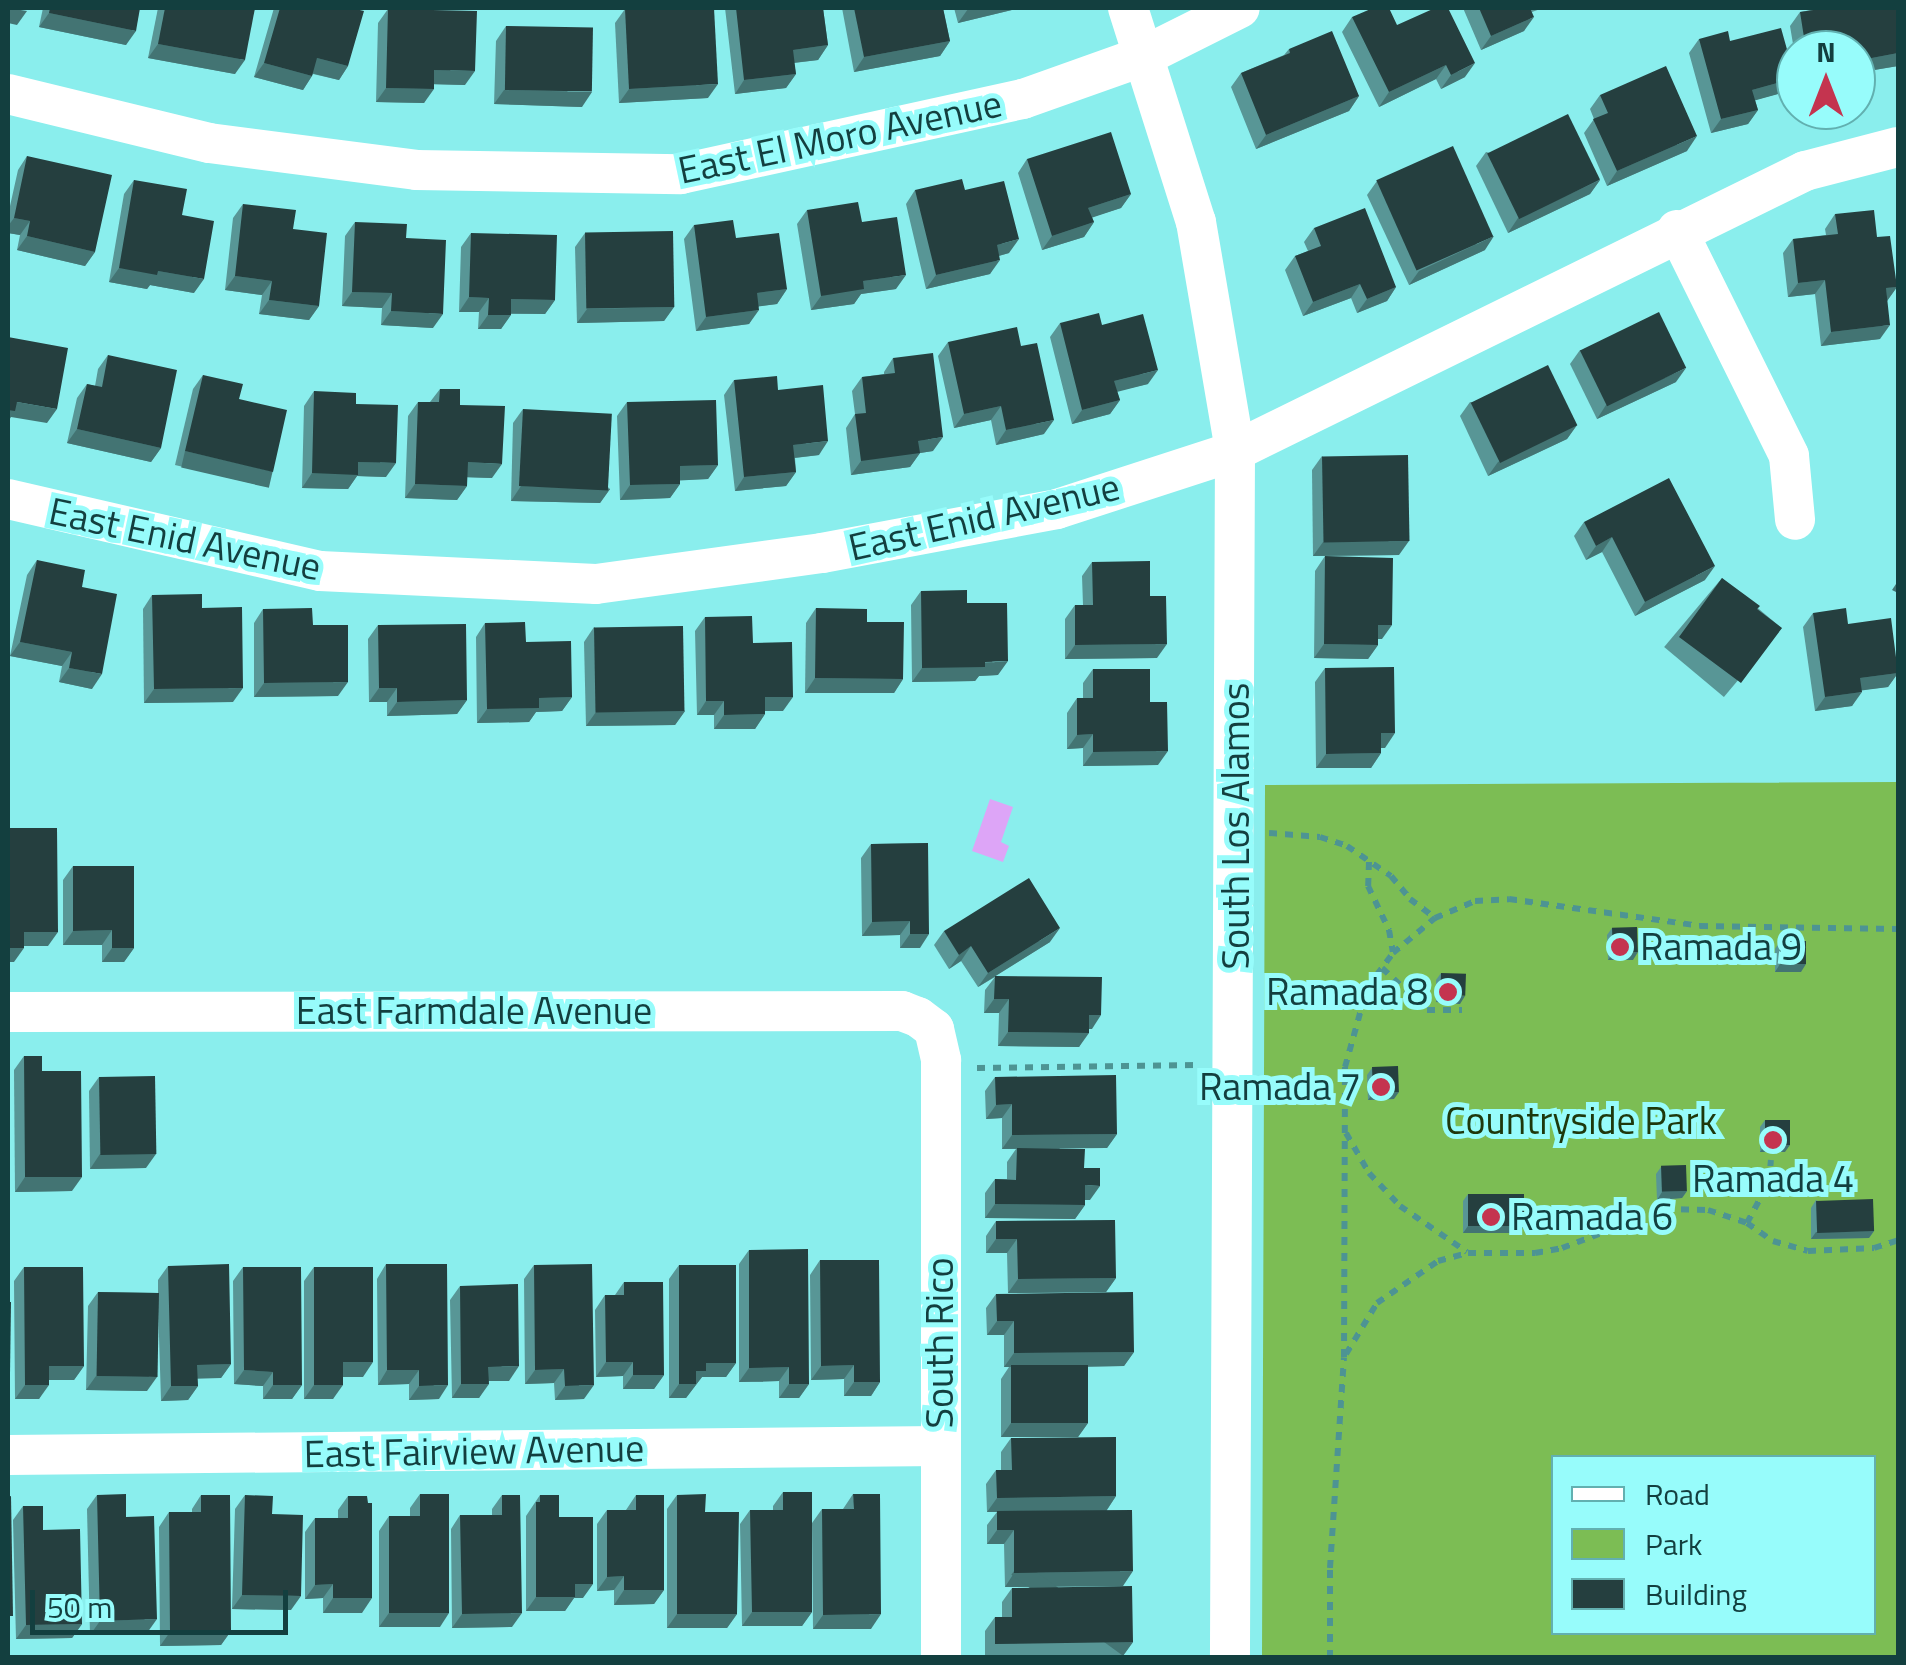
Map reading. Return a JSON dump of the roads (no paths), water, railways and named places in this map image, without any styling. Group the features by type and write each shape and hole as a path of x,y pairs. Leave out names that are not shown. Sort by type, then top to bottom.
{"street":[{"name":"South Los Alamos","path":"1128,8 1196,222 1235,451 1237,834 1230,1658"},
{"name":"East El Moro Avenue","path":"8,94 209,142 416,170 681,174 1023,99 1144,56 1240,8"},
{"name":"East Enid Avenue","path":"8,500 320,571 596,584 822,553 1057,509 1235,451 1677,230 1804,171 1898,147"},
{"path":"1677,230 1789,456 1796,520"},
{"name":"East Farmdale Avenue","path":"8,1012 902,1011 934,1030"},
{"name":"South Rico","path":"934,1030 941,1060 941,1658"},
{"name":"East Fairview Avenue","path":"8,1455 940,1446"}],"place":[{"name":"Ramada 9","path":"1620,947"},
{"name":"Ramada 8","path":"1448,992"},
{"name":"Ramada 7","path":"1381,1087"},
{"name":"Ramada 4","path":"1773,1140"},
{"name":"Ramada 6","path":"1491,1217"}],"park label":[{"name":"Countryside Park","path":"1581,1121"}]}
